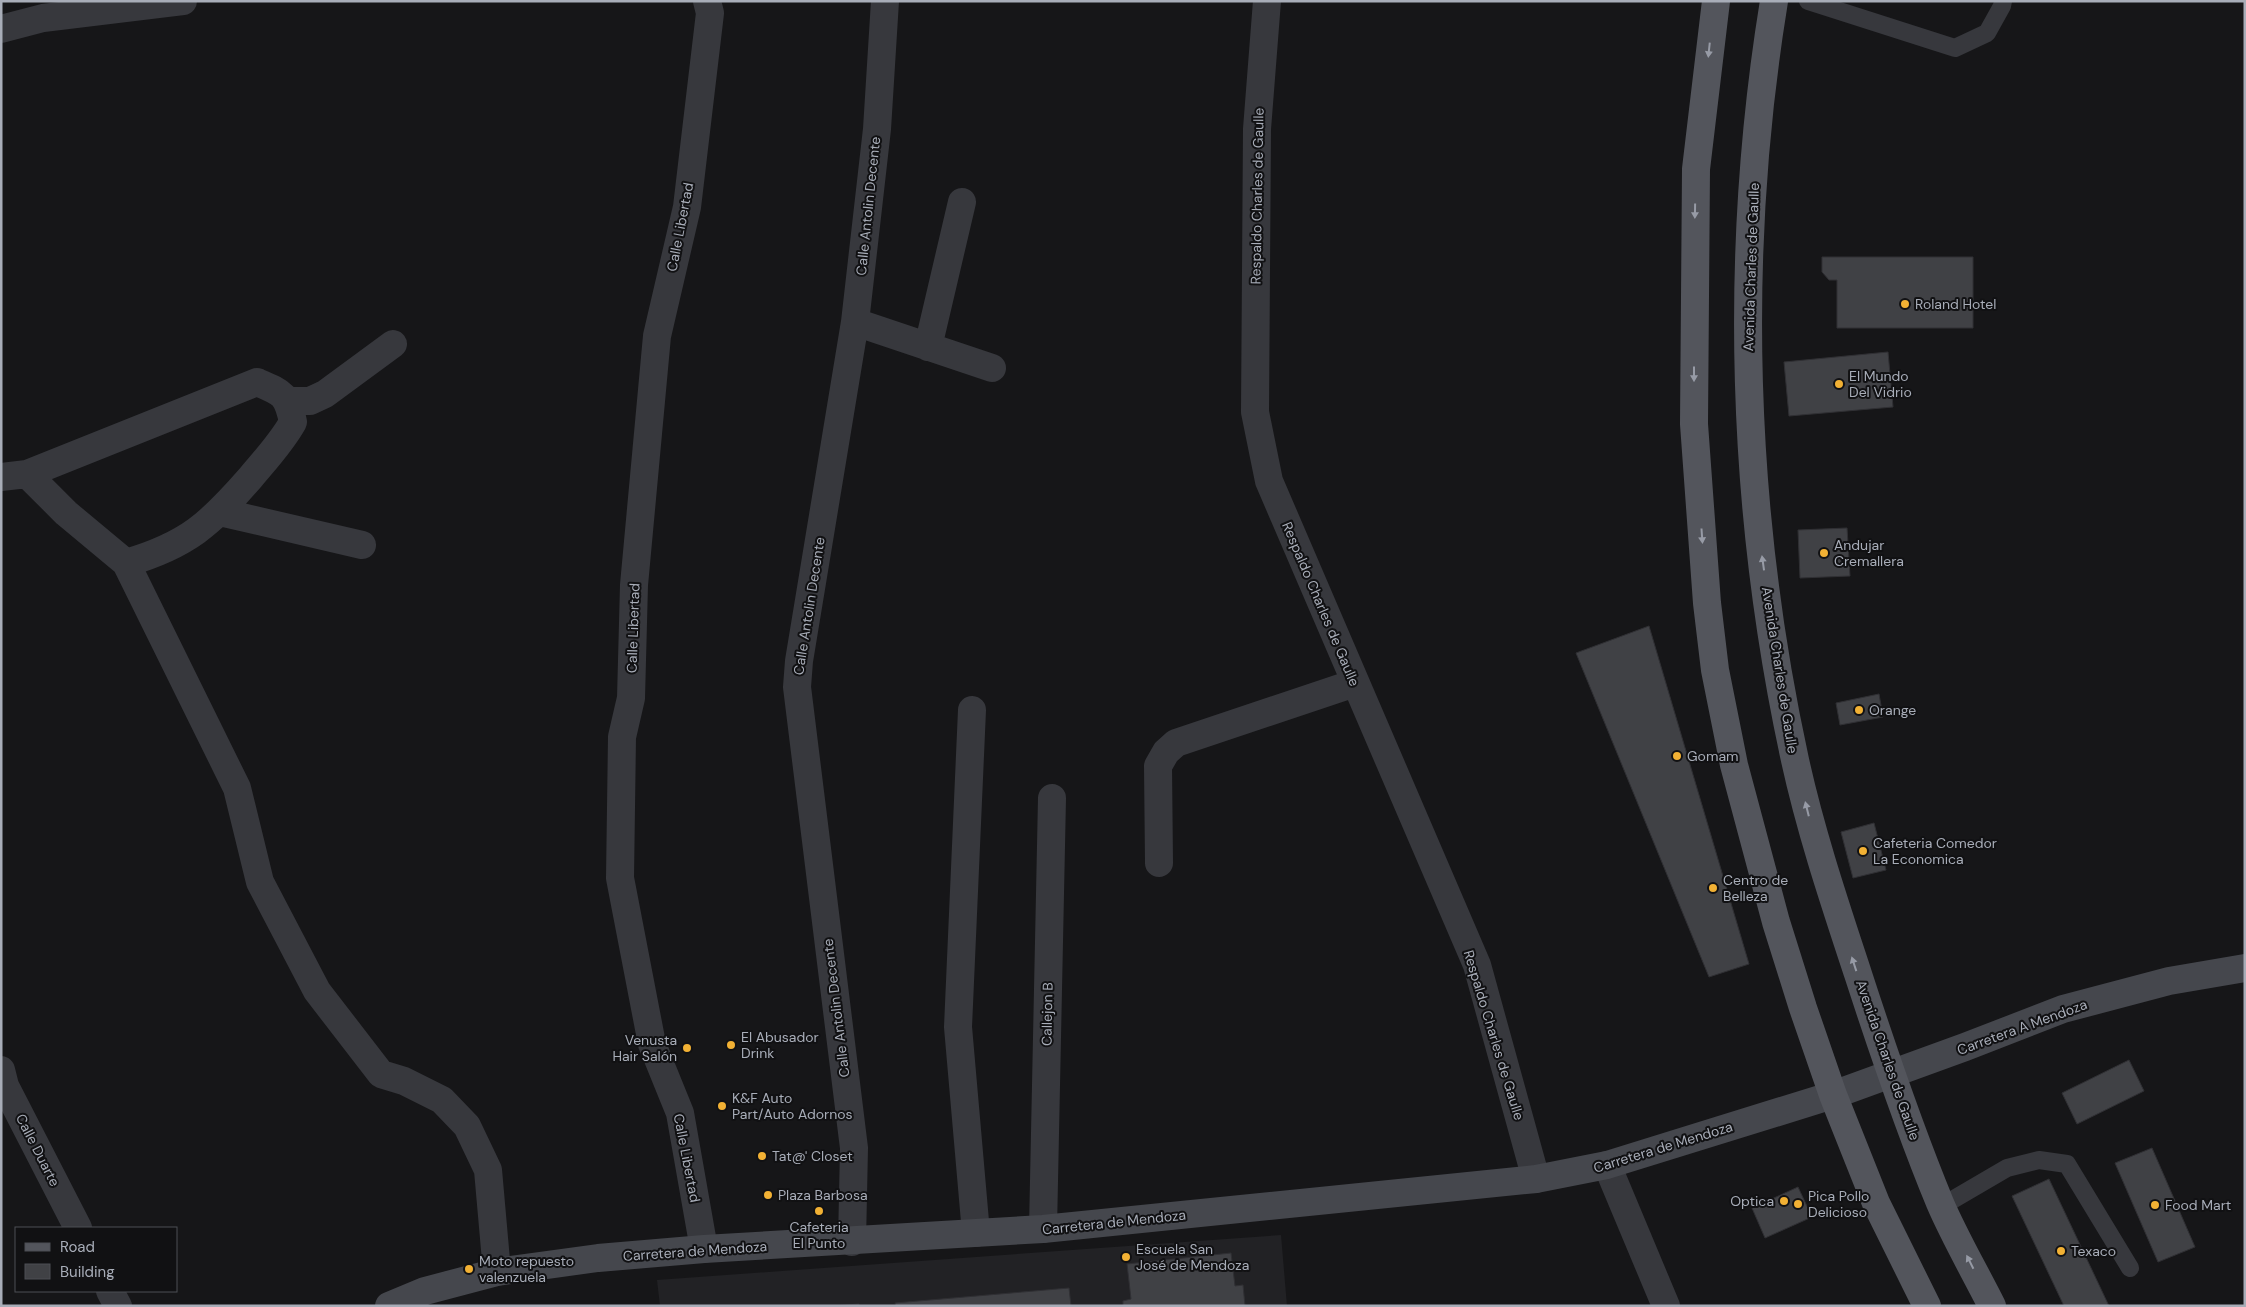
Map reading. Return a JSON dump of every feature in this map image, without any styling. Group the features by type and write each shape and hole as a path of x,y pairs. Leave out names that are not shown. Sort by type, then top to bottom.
{"main road":[{"path":"1716,1 1696,169 1694,424 1707,603 1715,670 1734,765 1776,922 1803,1008 1833,1094 1876,1203 1927,1306"},
{"name":"Avenida Charles de Gaulle","path":"1774,1 1763,68 1749,274 1749,410 1757,516 1772,633 1795,759 1810,820 1840,921 1890,1074 1942,1206 1992,1306"}],"street":[{"path":"1,29 43,18 183,1"},
{"name":"Calle Libertad","path":"704,1249 680,1113 652,1044 620,878 622,737 632,698 634,585 657,336 686,207 710,13 707,1"},
{"name":"Calle Antolin Decente","path":"852,1242 854,1148 841,1056 806,747 797,687 799,661 855,322 877,129 885,1"},
{"name":"Respaldo Charles de Gaulle","path":"1267,1 1257,129 1255,412 1269,481 1476,965 1536,1179"},
{"path":"928,347 962,202"},
{"path":"855,322 992,368"},
{"path":"288,401 310,401 325,394 393,344"},
{"path":"14,475 257,382 276,390 288,401 294,422 284,439 220,512 199,531 179,543 156,554 126,563"},
{"path":"14,475 66,513 126,563 237,788 260,882 317,991 381,1074 404,1081 442,1100 467,1126 488,1170 497,1272"},
{"path":"220,512 362,545"},
{"path":"1159,863 1158,766 1166,752 1176,743 1355,684"},
{"path":"972,710 958,1027 976,1233"},
{"name":"Callejon B","path":"1043,1229 1052,798"},
{"name":"Carretera A Mendoza","path":"1833,1094 2063,1009 2169,981 2245,968"},
{"name":"Calle Duarte","path":"1,1070 5,1086 77,1227"},
{"name":"Carretera de Mendoza","path":"389,1306 427,1298 497,1272 598,1258 704,1249 852,1242 1043,1229 1536,1179 1608,1165 1833,1094"},
{"path":"1608,1165 1666,1306"},
{"path":"111,1292 118,1306"}],"lane":[{"path":"1808,1 1955,48 1987,33 2003,1"},
{"path":"1942,1206 2007,1168 2039,1160 2067,1164 2130,1268"}],"shaded area":[{"name":"Escuela San José de Mendoza","path":"1281,1235 1287,1306 660,1306 657,1280"}],"building":[{"name":"Roland Hotel","path":"1822,257 1973,257 1973,328 1837,328 1837,280 1829,280 1822,272"},
{"name":"El Mundo Del Vidrio","path":"1888,352 1893,407 1789,416 1784,362"},
{"name":"Andujar Cremallera","path":"1847,528 1850,576 1800,578 1798,530"},
{"path":"1649,626 1749,964 1709,977 1576,653"},
{"name":"Orange","path":"1879,694 1883,717 1840,725 1836,703"},
{"name":"Cafeteria Comedor La Economica","path":"1874,823 1886,870 1853,878 1841,832"},
{"path":"2129,1060 2144,1091 2077,1124 2062,1093"},
{"name":"Food Mart","path":"2152,1148 2195,1247 2158,1262 2115,1163"},
{"name":"Texaco","path":"2049,1179 2109,1306 2064,1306 2012,1196"},
{"path":"1798,1187 1812,1217 1765,1238 1752,1208"},
{"path":"1231,1253 1235,1286 1243,1285 1245,1306 1123,1306 1123,1301 1131,1299 1127,1264"},
{"path":"1069,1288 1071,1306 896,1306 895,1303"},
{"path":"859,1304 859,1306 832,1306"}],"place":[{"name":"Roland Hotel","path":"1905,304"},
{"name":"El Mundo Del Vidrio","path":"1839,384"},
{"name":"Andujar Cremallera","path":"1824,553"},
{"name":"Orange","path":"1859,710"},
{"name":"Gomam","path":"1677,756"},
{"name":"Cafeteria Comedor La Economica","path":"1863,851"},
{"name":"Centro de Belleza","path":"1713,888"},
{"name":"El Abusador Drink","path":"731,1045"},
{"name":"Venusta Hair Salón","path":"687,1048"},
{"name":"K&F Auto Part/Auto Adornos","path":"722,1106"},
{"name":"Tat@' Closet","path":"762,1156"},
{"name":"Plaza Barbosa","path":"768,1195"},
{"name":"Optica","path":"1784,1201"},
{"name":"Pica Pollo Delicioso","path":"1798,1204"},
{"name":"Food Mart","path":"2155,1205"},
{"name":"Cafeteria El Punto","path":"819,1211"},
{"name":"Texaco","path":"2061,1251"},
{"name":"Escuela San José de Mendoza","path":"1126,1257"},
{"name":"Moto repuesto valenzuela","path":"469,1269"}]}
